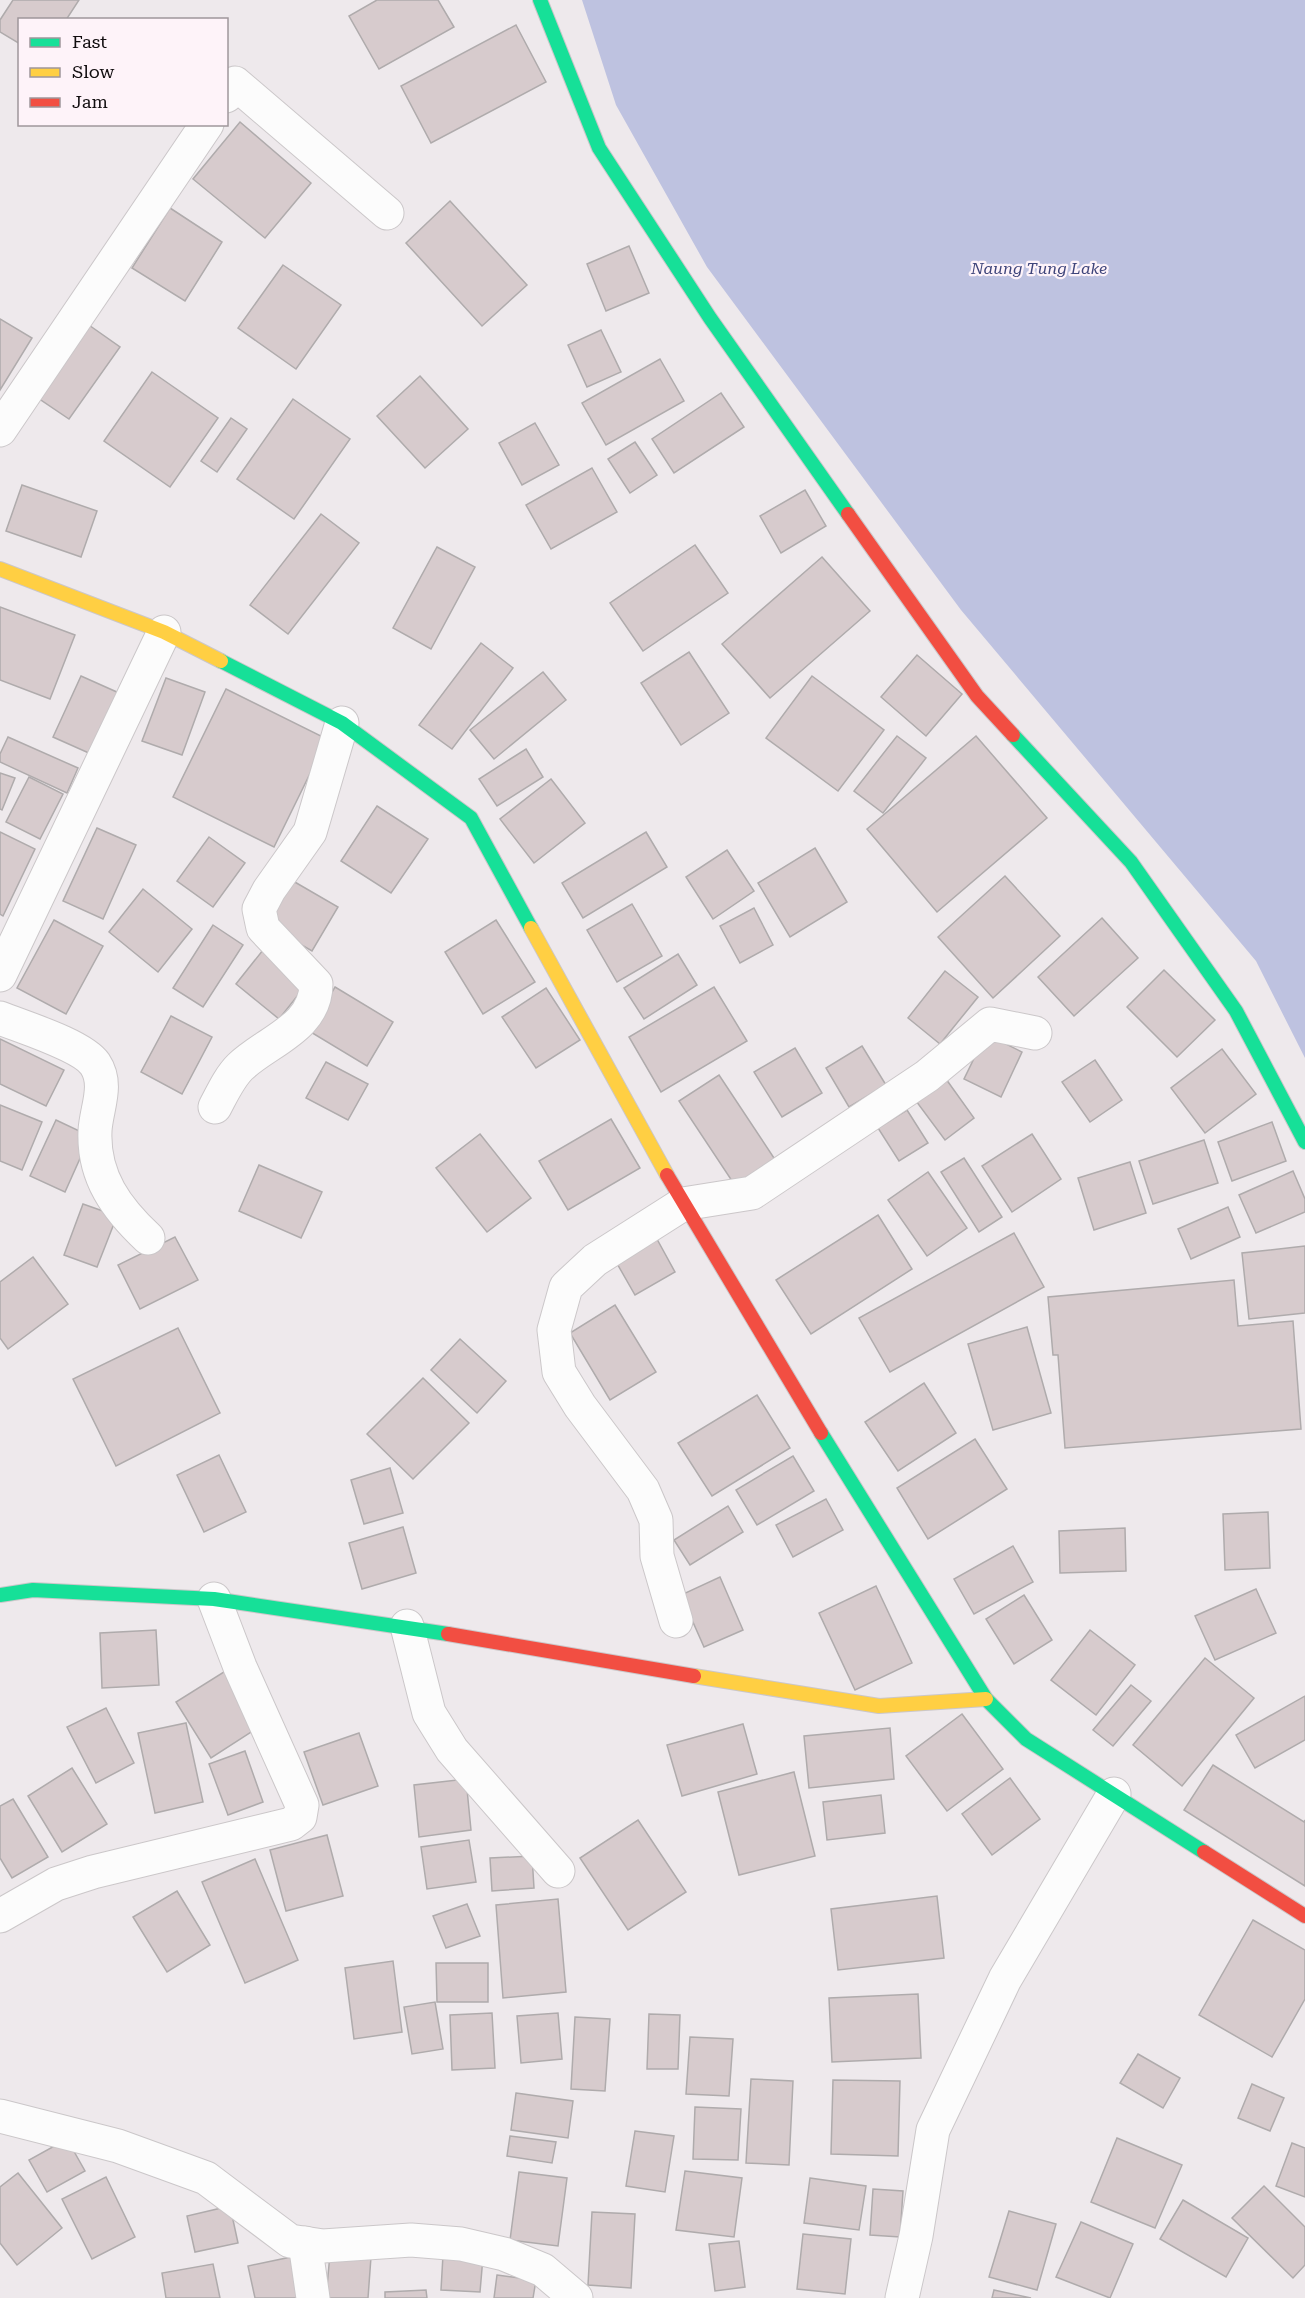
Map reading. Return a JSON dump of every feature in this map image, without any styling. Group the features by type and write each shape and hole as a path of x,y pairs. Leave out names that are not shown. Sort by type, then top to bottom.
{"main road":[{"path":"540,0 599,148 710,318 977,696 1131,862 1236,1011 1305,1142"},
{"path":"0,569 164,632 342,723 471,818 683,1204 869,1513 986,1700 1026,1739 1305,1916"},
{"path":"0,1595 33,1590 214,1599 407,1626 581,1658 879,1706 986,1700"}],"street":[{"path":"228,93 235,83 387,213"},
{"path":"0,430 206,126"},
{"path":"0,975 164,632"},
{"path":"215,1107 239,1068 303,1020 316,998 316,984 263,928 259,909 269,890 310,832 342,723"},
{"path":"0,1018 60,1041 94,1063 101,1080 95,1131 96,1160 104,1184 115,1203 148,1238"},
{"path":"676,1621 657,1556 656,1520 643,1490 580,1406 559,1372 554,1330 566,1287 595,1260 683,1204 752,1193 927,1076 990,1024 1035,1033"},
{"path":"0,1916 57,1884 93,1872 291,1824 300,1817 302,1805 240,1667 214,1599"},
{"path":"407,1626 429,1713 452,1750 558,1871"},
{"path":"902,2298 916,2236 933,2130 1005,1979 1114,1794"},
{"path":"0,2116 118,2146 206,2178 290,2241 323,2246 411,2240 462,2244 504,2254 543,2270 576,2298"},
{"path":"305,2243 314,2298"}],"water":[{"name":"Naung Tung Lake","path":"582,0 1305,0 1305,1058 1256,961 961,610 707,267 616,105"}],"building":[{"path":"13,0 79,0 67,18 18,18 18,43 0,32 0,20"},
{"path":"377,0 438,0 454,27 379,69 349,16"},
{"path":"516,25 546,82 431,143 401,86"},
{"path":"240,122 311,183 265,238 193,179"},
{"path":"450,201 527,285 482,326 406,243"},
{"path":"170,208 222,242 185,301 132,268"},
{"path":"629,246 649,293 606,311 587,264"},
{"path":"283,265 341,305 296,369 238,328"},
{"path":"0,319 32,338 0,390"},
{"path":"86,323 120,347 69,419 35,396"},
{"path":"601,330 621,372 587,387 568,345"},
{"path":"660,359 684,401 606,445 582,403"},
{"path":"152,372 218,418 170,487 104,441"},
{"path":"420,376 468,429 425,468 377,416"},
{"path":"721,393 744,427 674,473 652,439"},
{"path":"293,399 350,439 294,519 237,479"},
{"path":"231,418 247,429 217,472 201,461"},
{"path":"535,423 559,465 522,485 499,443"},
{"path":"635,442 657,475 630,493 608,459"},
{"path":"592,468 617,512 551,549 526,505"},
{"path":"22,485 97,511 81,557 6,531"},
{"path":"805,490 826,526 781,553 760,516"},
{"path":"321,514 359,543 288,634 250,605"},
{"path":"695,545 728,593 643,651 610,603"},
{"path":"437,547 475,567 431,649 393,628"},
{"path":"822,557 870,611 770,698 722,644"},
{"path":"0,607 75,635 50,699 0,680"},
{"path":"481,643 513,668 452,749 419,725"},
{"path":"689,652 729,713 681,745 641,683"},
{"path":"917,655 962,694 926,736 881,697"},
{"path":"543,672 566,700 494,759 470,730"},
{"path":"81,676 119,693 91,754 53,737"},
{"path":"812,676 884,730 838,791 766,738"},
{"path":"166,678 205,692 182,755 142,741"},
{"path":"226,689 327,739 274,847 173,797"},
{"path":"897,736 926,758 883,813 854,791"},
{"path":"976,736 1047,818 937,912 867,829"},
{"path":"8,737 78,768 67,793 0,762 0,754"},
{"path":"526,749 543,777 497,806 479,779"},
{"path":"0,773 15,778 2,810 0,809"},
{"path":"29,777 63,794 40,839 6,822"},
{"path":"551,779 585,823 534,863 500,819"},
{"path":"377,806 428,839 391,893 341,861"},
{"path":"97,828 136,845 103,919 63,901"},
{"path":"0,832 35,849 3,916 0,914"},
{"path":"646,832 667,867 583,918 562,883"},
{"path":"209,837 245,863 213,907 177,881"},
{"path":"815,848 847,902 790,937 758,883"},
{"path":"727,850 754,891 713,919 686,877"},
{"path":"1005,876 1060,936 993,998 938,937"},
{"path":"293,881 338,907 312,951 267,925"},
{"path":"143,889 192,929 158,972 109,932"},
{"path":"632,904 662,956 617,982 587,930"},
{"path":"754,908 773,945 740,963 720,926"},
{"path":"1102,918 1138,958 1074,1016 1038,977"},
{"path":"54,920 103,946 66,1014 17,988"},
{"path":"496,920 535,982 483,1014 445,952"},
{"path":"213,925 243,945 203,1007 173,988"},
{"path":"263,950 306,985 279,1019 236,984"},
{"path":"678,954 697,985 644,1019 624,988"},
{"path":"1164,970 1215,1020 1177,1057 1127,1007"},
{"path":"945,971 978,997 940,1044 908,1018"},
{"path":"335,987 393,1022 367,1066 309,1031"},
{"path":"714,987 747,1041 661,1092 629,1037"},
{"path":"546,988 580,1040 536,1068 502,1017"},
{"path":"171,1016 212,1037 182,1094 141,1072"},
{"path":"986,1034 1022,1052 1001,1097 964,1079"},
{"path":"0,1039 64,1070 46,1106 0,1084"},
{"path":"862,1046 886,1085 849,1107 826,1068"},
{"path":"795,1048 822,1093 782,1117 754,1072"},
{"path":"1222,1049 1256,1094 1205,1133 1171,1088"},
{"path":"1095,1060 1122,1100 1090,1122 1062,1082"},
{"path":"326,1062 368,1084 348,1120 306,1098"},
{"path":"719,1075 776,1161 736,1187 679,1101"},
{"path":"946,1079 974,1118 945,1140 916,1101"},
{"path":"0,1105 42,1122 22,1170 0,1161"},
{"path":"907,1110 928,1143 899,1161 878,1128"},
{"path":"611,1119 640,1168 568,1210 539,1161"},
{"path":"56,1120 90,1136 65,1192 30,1176"},
{"path":"1272,1122 1286,1161 1232,1181 1218,1142"},
{"path":"480,1134 531,1198 487,1232 436,1168"},
{"path":"1032,1134 1061,1179 1012,1212 982,1166"},
{"path":"1204,1140 1218,1183 1153,1204 1139,1161"},
{"path":"964,1158 1002,1217 979,1232 941,1172"},
{"path":"1130,1162 1146,1213 1094,1230 1078,1178"},
{"path":"259,1165 322,1192 301,1238 239,1211"},
{"path":"1293,1171 1305,1199 1305,1212 1256,1233 1239,1195"},
{"path":"928,1172 967,1228 927,1256 888,1200"},
{"path":"83,1204 117,1216 97,1267 64,1255"},
{"path":"1228,1207 1240,1237 1191,1259 1178,1229"},
{"path":"878,1215 912,1269 811,1334 776,1280"},
{"path":"652,1230 675,1272 635,1295 611,1253"},
{"path":"1014,1233 1044,1287 890,1372 859,1318"},
{"path":"175,1237 198,1280 140,1309 118,1265"},
{"path":"1305,1246 1305,1313 1249,1319 1242,1253"},
{"path":"33,1257 68,1304 8,1349 0,1338 0,1282"},
{"path":"1234,1280 1238,1326 1293,1321 1301,1429 1065,1448 1058,1355 1053,1355 1048,1297"},
{"path":"615,1305 656,1372 610,1400 570,1333"},
{"path":"1027,1327 1051,1413 993,1430 968,1344"},
{"path":"178,1328 220,1413 116,1466 73,1379"},
{"path":"460,1339 506,1381 477,1413 431,1370"},
{"path":"423,1378 469,1423 413,1479 367,1434"},
{"path":"924,1383 956,1433 898,1471 865,1422"},
{"path":"757,1395 790,1448 712,1496 678,1443"},
{"path":"975,1439 1007,1489 928,1539 897,1488"},
{"path":"219,1455 246,1512 204,1532 177,1475"},
{"path":"793,1456 814,1491 757,1525 736,1490"},
{"path":"390,1468 403,1513 364,1524 351,1480"},
{"path":"826,1499 843,1530 793,1557 776,1525"},
{"path":"728,1506 743,1532 690,1565 674,1540"},
{"path":"1268,1512 1270,1568 1225,1570 1223,1514"},
{"path":"403,1527 416,1573 362,1589 349,1543"},
{"path":"1125,1528 1126,1571 1060,1573 1059,1531"},
{"path":"1013,1546 1033,1582 974,1614 954,1579"},
{"path":"720,1577 743,1630 704,1647 681,1595"},
{"path":"876,1586 912,1663 855,1690 819,1613"},
{"path":"1256,1589 1276,1633 1215,1660 1195,1616"},
{"path":"1024,1595 1052,1640 1014,1664 986,1619"},
{"path":"156,1630 159,1685 102,1688 100,1633"},
{"path":"1090,1630 1135,1665 1096,1715 1051,1680"},
{"path":"1205,1658 1254,1698 1182,1786 1133,1745"},
{"path":"227,1670 262,1725 211,1758 176,1702"},
{"path":"1131,1685 1151,1701 1113,1746 1093,1730"},
{"path":"1305,1696 1305,1740 1255,1768 1236,1735"},
{"path":"106,1708 134,1763 96,1783 67,1727"},
{"path":"962,1714 1003,1769 947,1811 906,1756"},
{"path":"186,1723 203,1802 155,1813 138,1733"},
{"path":"743,1724 757,1774 682,1796 667,1745"},
{"path":"890,1728 894,1779 809,1788 804,1736"},
{"path":"359,1733 378,1786 323,1805 304,1752"},
{"path":"245,1751 263,1802 228,1815 209,1764"},
{"path":"1213,1765 1304,1822 1305,1820 1305,1886 1184,1810"},
{"path":"72,1768 107,1824 62,1852 28,1796"},
{"path":"794,1772 815,1856 739,1875 718,1792"},
{"path":"1010,1778 1040,1819 992,1855 962,1814"},
{"path":"466,1779 471,1830 419,1837 414,1785"},
{"path":"881,1795 885,1833 827,1840 823,1802"},
{"path":"13,1799 48,1857 12,1878 0,1858 0,1806"},
{"path":"638,1820 686,1892 628,1930 580,1858"},
{"path":"327,1835 343,1896 286,1911 270,1850"},
{"path":"469,1840 476,1882 427,1889 421,1847"},
{"path":"532,1856 534,1888 492,1891 490,1858"},
{"path":"255,1859 298,1960 245,1983 202,1882"},
{"path":"177,1891 210,1945 167,1972 133,1917"},
{"path":"937,1896 944,1958 838,1970 831,1909"},
{"path":"558,1899 566,1992 503,1998 496,1905"},
{"path":"467,1904 480,1936 446,1948 433,1916"},
{"path":"1253,1920 1305,1950 1305,1999 1272,2057 1199,2015"},
{"path":"393,1961 402,2032 354,2039 345,1968"},
{"path":"436,1963 488,1963 488,2002 437,2002"},
{"path":"918,1994 921,2058 832,2062 829,1998"},
{"path":"435,2002 443,2049 412,2054 404,2007"},
{"path":"492,2013 495,2068 452,2070 450,2015"},
{"path":"558,2013 562,2059 521,2063 517,2016"},
{"path":"649,2014 680,2015 678,2069 647,2069"},
{"path":"575,2017 610,2019 605,2091 571,2089"},
{"path":"690,2037 733,2039 729,2096 686,2094"},
{"path":"1138,2054 1180,2078 1163,2108 1120,2083"},
{"path":"751,2079 793,2081 789,2165 746,2163"},
{"path":"833,2080 900,2081 898,2156 831,2154"},
{"path":"1252,2084 1284,2098 1270,2131 1238,2118"},
{"path":"516,2093 573,2101 568,2138 511,2130"},
{"path":"695,2107 741,2109 738,2160 693,2159"},
{"path":"635,2131 674,2136 665,2192 626,2186"},
{"path":"510,2136 556,2142 552,2163 507,2156"},
{"path":"1117,2138 1182,2165 1155,2228 1091,2202"},
{"path":"67,2139 85,2171 47,2192 29,2160"},
{"path":"1292,2143 1305,2148 1305,2197 1276,2186"},
{"path":"685,2171 742,2178 734,2237 676,2230"},
{"path":"519,2172 567,2178 558,2246 510,2240"},
{"path":"18,2173 62,2228 17,2265 0,2243 0,2187"},
{"path":"106,2177 135,2237 92,2259 62,2199"},
{"path":"810,2178 866,2186 859,2230 804,2223"},
{"path":"1264,2186 1305,2227 1305,2265 1293,2278 1232,2218"},
{"path":"873,2189 903,2191 900,2237 870,2235"},
{"path":"1183,2200 1248,2238 1226,2277 1160,2239"},
{"path":"230,2206 238,2243 195,2252 187,2216"},
{"path":"1009,2211 1056,2224 1037,2290 989,2277"},
{"path":"592,2212 635,2214 631,2288 588,2285"},
{"path":"1081,2222 1133,2244 1110,2298 1056,2277"},
{"path":"803,2234 851,2239 845,2294 797,2289"},
{"path":"739,2241 745,2287 715,2291 709,2244"},
{"path":"330,2254 371,2257 368,2298 326,2298"},
{"path":"443,2255 483,2257 480,2292 441,2290"},
{"path":"296,2256 305,2298 255,2298 248,2266"},
{"path":"213,2264 220,2298 166,2298 162,2273"},
{"path":"497,2275 536,2280 533,2298 494,2298"},
{"path":"426,2290 427,2298 385,2298 385,2292"},
{"path":"994,2290 1031,2298 992,2298"}],"traffic: fast":[{"path":"540,0 599,148 710,318 848,514"},
{"path":"221,661 342,723 471,818 531,928"},
{"path":"1013,735 1131,862 1236,1011 1305,1142"},
{"path":"821,1433 986,1699 1026,1739 1204,1852"},
{"path":"0,1595 33,1590 214,1599 448,1634"}],"traffic: slow":[{"path":"0,569 164,632 221,661"},
{"path":"531,928 667,1175"},
{"path":"694,1676 879,1706 986,1699"}],"traffic: jam":[{"path":"848,514 977,696 1013,735"},
{"path":"667,1175 821,1433"},
{"path":"448,1634 694,1676"},
{"path":"1204,1852 1305,1916"}]}
